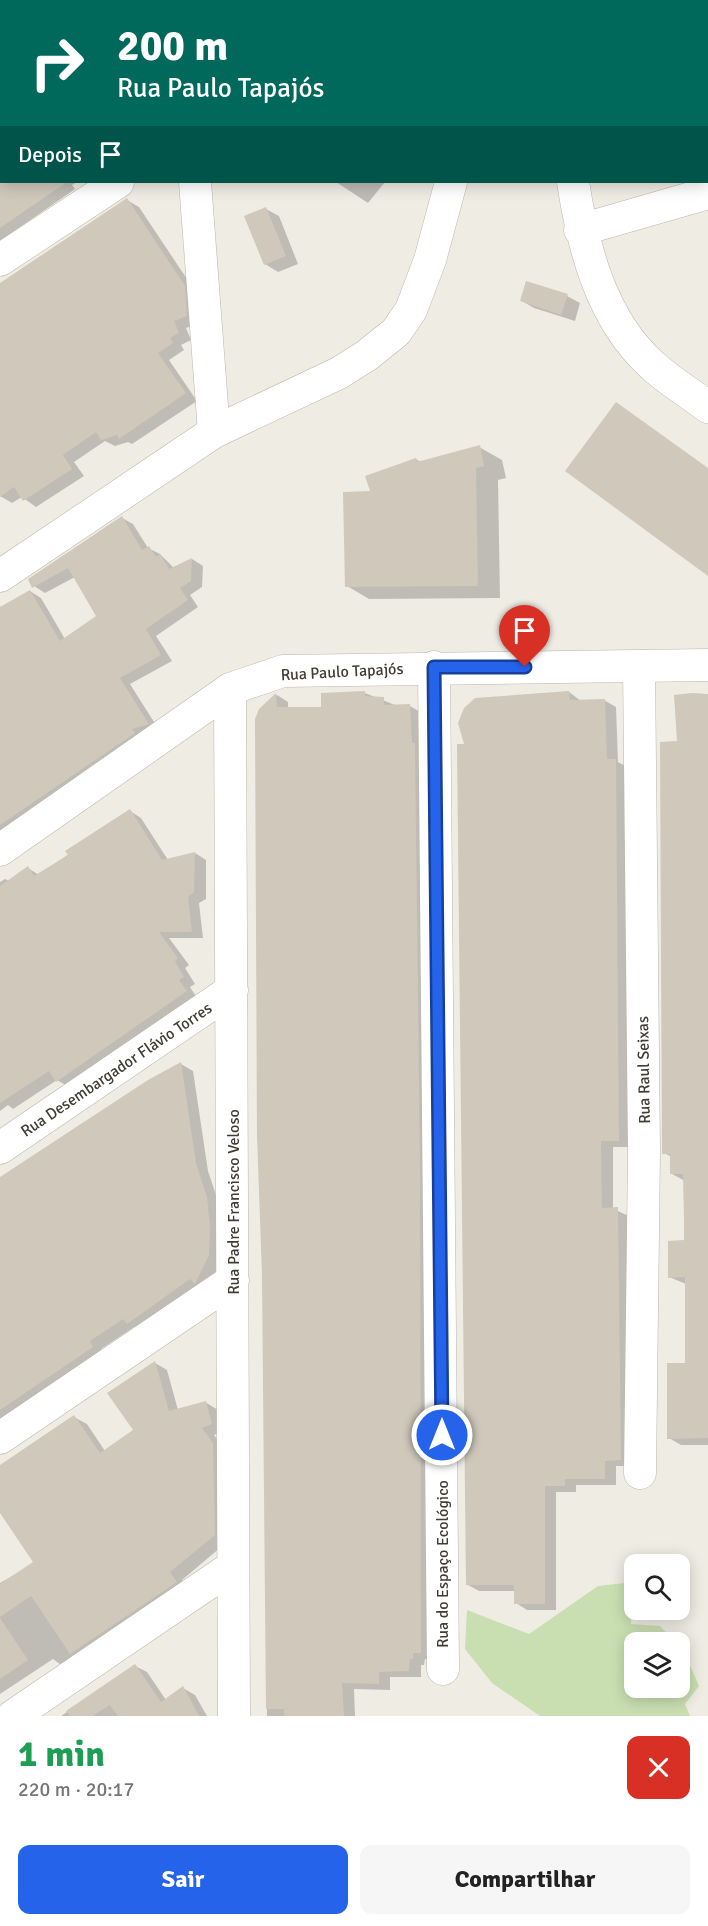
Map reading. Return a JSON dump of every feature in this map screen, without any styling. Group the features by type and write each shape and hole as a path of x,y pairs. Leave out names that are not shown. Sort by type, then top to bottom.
{"street":[{"path":"0,260 116,183"},
{"path":"195,183 214,421"},
{"path":"0,550 214,421 265,409 339,373 396,332 411,310 430,260 451,183"},
{"path":"573,183 580,230 605,301 626,334 652,365 708,407"},
{"path":"580,230 708,193"},
{"path":"0,576 214,421"},
{"name":"Rua Paulo Tapajós","path":"0,850 230,689 283,671 434,667 708,665"},
{"name":"Rua Raul Seixas","path":"639,666 644,1151 640,1473"},
{"name":"Rua do Espaço Ecológico","path":"434,667 443,1669"},
{"name":"Rua Padre Francisco Veloso","path":"230,689 234,1716"},
{"name":"Rua Desembargador Flávio Torres","path":"0,1148 232,990"},
{"path":"0,1438 233,1280"},
{"path":"13,1716 232,1567"}],"green space":[{"path":"624,1583 624,1620 631,1620 631,1624 660,1626 666,1632 624,1632 624,1698 690,1698 685,1704 690,1716 540,1716 492,1683 465,1649 467,1610 529,1634 598,1586"},
{"path":"690,1665 699,1686 690,1698"}],"building":[{"path":"0,183 66,183 0,228"},
{"path":"127,198 185,286 187,316 174,321 179,333 170,338 173,343 158,353 186,393 119,439 117,435 101,440 96,432 63,455 72,469 23,501 14,487 0,497 0,283"},
{"path":"266,207 286,256 264,265 244,216"},
{"path":"526,281 568,294 561,315 520,301"},
{"path":"616,402 708,468 708,576 565,471"},
{"path":"480,445 484,466 476,468 478,586 345,587 343,492 370,491 365,476 416,458 417,462"},
{"path":"122,516 142,550 149,546 156,557 160,554 169,569 192,558 191,581 180,588 188,600 146,629 161,655 120,678 149,724 132,729 135,733 0,825 0,607 30,590 60,641 96,616 68,568 32,588 28,579"},
{"path":"365,691 365,696 384,697 384,705 410,704 412,743 415,743 420,1166 421,1653 413,1653 409,1671 379,1672 379,1684 342,1683 344,1716 284,1716 284,1709 266,1709 262,1275 257,1135 255,719 259,709 276,693 277,707 321,707 321,693"},
{"path":"569,691 570,700 605,699 607,759 616,759 619,1141 601,1141 602,1208 618,1207 621,1460 605,1461 605,1479 565,1479 565,1486 545,1486 545,1604 514,1604 514,1585 466,1585 457,744 464,744 458,723 464,708 475,698"},
{"path":"708,694 708,1438 667,1439 667,1363 685,1363 685,1277 668,1278 668,1241 684,1240 683,1174 670,1174 670,1154 662,1154 660,742 677,741 674,695"},
{"path":"130,809 162,860 195,852 194,892 188,897 192,932 159,932 178,958 175,961 184,977 179,980 187,991 56,1082 49,1071 0,1103 0,886 28,866 34,876 68,855 65,851"},
{"path":"181,1062 196,1163 207,1197 210,1226 209,1255 195,1284 190,1279 127,1324 123,1319 90,1341 93,1347 0,1410 0,1177 148,1080"},
{"path":"155,1361 169,1411 206,1401 212,1424 202,1428 213,1443 215,1535 170,1572 177,1582 70,1654 31,1596 0,1617 0,1584 33,1562 0,1513 0,1465 74,1415 100,1453 133,1430 107,1393"},
{"path":"0,1618 28,1660 0,1679"},
{"path":"135,1664 161,1702 183,1686 199,1716 118,1716 110,1705 92,1716 70,1716 66,1711"}],"route":[{"path":"442,1435 434,667 525,667"}]}
